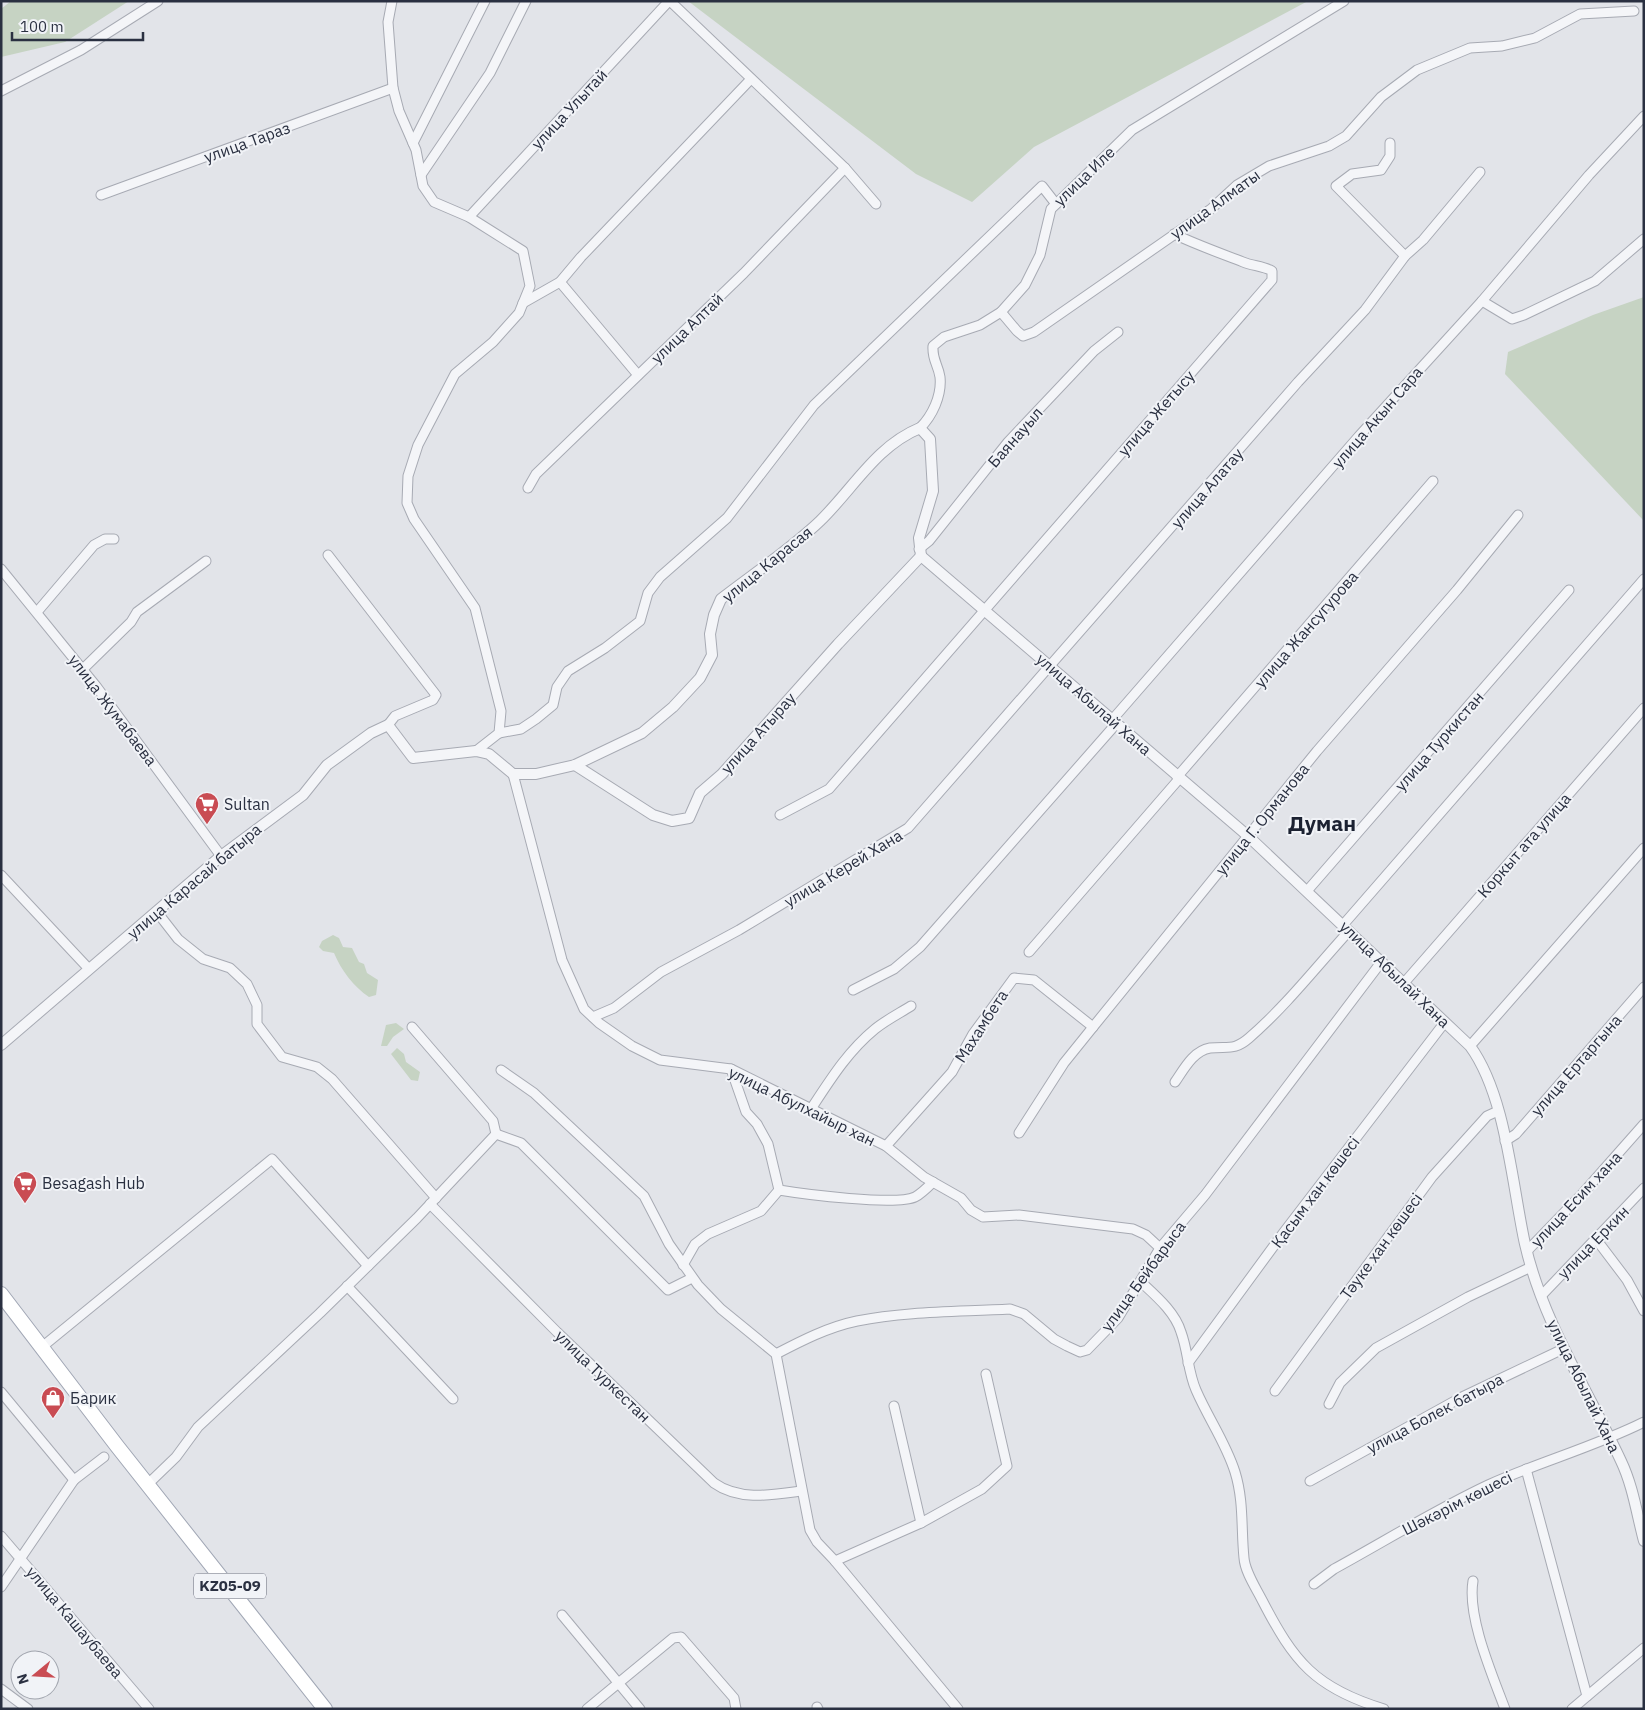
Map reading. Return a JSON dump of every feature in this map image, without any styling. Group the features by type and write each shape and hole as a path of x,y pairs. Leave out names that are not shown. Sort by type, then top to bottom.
{"main road":[{"name":"KZ05-09","path":"1,1294 325,1709"}],"street":[{"path":"1,91 81,50 158,1"},
{"path":"392,1 388,22 393,88 399,111 413,143 423,186 434,202 469,217 523,250 529,272 530,286 519,313 493,342 455,374 418,445 408,476 408,503 414,519 475,608 501,711 499,733"},
{"path":"413,143 485,1"},
{"path":"421,175 490,73 526,1"},
{"path":"669,1 845,168 876,204"},
{"name":"улица Улытай","path":"469,217 669,1"},
{"name":"улица Иле","path":"920,428 929,418 938,396 940,377 932,358 934,346 944,337 980,326 1002,312 1025,286 1040,255 1051,209 1132,130 1344,1"},
{"name":"улица Алматы","path":"1002,312 1016,331 1023,336 1034,332 1210,210 1237,185 1269,166 1329,146 1346,136 1381,97 1417,70 1470,48 1502,46 1535,38 1580,14 1634,12"},
{"path":"524,303 560,282 581,257 751,79"},
{"name":"улица Тараз","path":"101,195 393,88"},
{"name":"улица Акын Сара","path":"853,990 894,970 920,947 1366,428 1482,301 1589,175 1644,116"},
{"path":"1390,143 1390,156 1381,170 1352,174 1336,186 1405,256"},
{"name":"улица Алтай","path":"528,488 536,474 744,273 845,168"},
{"name":"улица Алатау","path":"1051,667 1298,382 1365,310 1405,256 1423,240 1480,172"},
{"path":"476,752 499,733 521,729 536,719 553,705 557,687 568,671 605,648 640,621 648,593 660,577 727,518 814,405 1042,186 1056,204"},
{"name":"улица Жетысу","path":"985,609 1272,280 1272,271 1265,267 1244,263 1228,255 1201,247 1174,234"},
{"path":"1482,301 1512,319 1524,315 1595,281 1644,239"},
{"path":"560,282 638,375"},
{"name":"Баянауыл","path":"920,553 1008,442 1094,350 1118,332"},
{"path":"920,428 930,439 933,491 919,538 920,553"},
{"name":"улица Карасая","path":"575,765 642,733 673,707 700,678 712,655 710,634 714,615 721,599 820,521 863,470 902,435 920,428"},
{"name":"улица Жансугурова","path":"1030,952 1434,481"},
{"name":"улица Г. Орманова","path":"1019,1133 1064,1063 1093,1027 1317,751 1457,590 1518,516"},
{"path":"37,612 94,545 105,539 114,539"},
{"name":"улица Абылай Хана","path":"920,553 1178,778 1248,836 1382,961 1470,1046 1481,1061 1506,1141 1531,1267 1563,1349 1625,1470 1644,1541"},
{"name":"улица Атырау","path":"575,765 653,815 672,821 689,818 700,793 722,774 920,553"},
{"path":"328,556 436,694 433,700 394,716 388,725 413,758 476,752 489,754 513,774 536,774 575,765"},
{"path":"83,670 131,622 137,612 206,561"},
{"name":"улица Жумабаева","path":"1,568 83,670 221,856"},
{"path":"1176,1082 1191,1058 1209,1048 1236,1048 1270,1018 1644,579"},
{"name":"улица Туркистан","path":"1307,891 1569,590"},
{"path":"780,815 829,788 985,609"},
{"name":"улица Керей Хана","path":"593,1017 614,1008 661,972 739,930 908,828 1051,667"},
{"name":"Коркыт ата улица","path":"1404,983 1644,708"},
{"name":"улица Карасай батыра","path":"1,1045 221,856 302,795 327,764 371,733 388,725"},
{"name":"улица Абулхайыр хан","path":"513,774 562,960 584,1009 632,1046 660,1060 731,1068 886,1146 933,1182 961,1198 971,1210 983,1217 1019,1215 1133,1229 1146,1235 1160,1248"},
{"path":"1470,1046 1644,848"},
{"path":"1,875 89,969"},
{"name":"улица Туркестан","path":"157,912 178,939 203,959 230,968 247,984 257,1005 257,1024 282,1057 317,1067 332,1079 433,1201 557,1332 714,1483 725,1491 763,1496 801,1491"},
{"name":"улица Бейбарыса","path":"776,1354 812,1335 856,1321 893,1316 1010,1309 1024,1314 1054,1339 1080,1352 1087,1350 1118,1318 1142,1282 1160,1248 1205,1195 1382,961"},
{"name":"Махамбета","path":"886,1146 952,1072 972,1034 1014,978 1034,980 1093,1027"},
{"name":"улица Ертаргына","path":"1506,1141 1523,1126 1644,987"},
{"path":"811,1109 838,1066 856,1046 876,1028 912,1006"},
{"name":"Қасым хан көшесі","path":"1188,1363 1284,1232 1445,1022"},
{"path":"412,1027 493,1121 496,1134"},
{"path":"731,1068 746,1112 757,1124 768,1144 778,1190"},
{"path":"501,1070 534,1093 644,1196 669,1244 692,1278 721,1309 776,1354 810,1530 817,1542 958,1709"},
{"name":"Тәуке хан көшесі","path":"1275,1391 1432,1176 1487,1116 1498,1111"},
{"name":"улица Есим хана","path":"1527,1251 1583,1193 1644,1124"},
{"path":"148,1484 176,1456 198,1426 368,1266 496,1134"},
{"path":"496,1134 522,1143 668,1290 692,1278"},
{"path":"42,1347 272,1159 368,1266"},
{"path":"778,1190 820,1196 894,1200 915,1197 933,1182"},
{"name":"улица Еркин","path":"1542,1295 1644,1188"},
{"path":"683,1265 695,1244 708,1234 761,1210 778,1190"},
{"path":"1596,1239 1627,1280 1644,1311"},
{"path":"1328,1404 1340,1383 1376,1348 1460,1301 1531,1267"},
{"path":"1142,1282 1175,1318 1182,1332 1196,1390 1218,1431 1236,1473 1242,1508 1244,1560 1280,1636 1302,1665 1332,1687 1365,1703 1384,1709"},
{"path":"347,1286 453,1399"},
{"name":"улица Болек батыра","path":"1310,1481 1462,1397 1563,1349"},
{"path":"835,1561 921,1523 982,1490 1007,1466 986,1374"},
{"path":"1,1392 74,1480"},
{"path":"894,1406 921,1523"},
{"name":"Шәкәрім көшесі","path":"1314,1584 1334,1570 1409,1527 1487,1486 1526,1469 1609,1439 1644,1422"},
{"path":"1,1587 22,1559 74,1480 104,1457"},
{"path":"1526,1469 1587,1696"},
{"name":"улица Кашаубаева","path":"1,1536 149,1709"},
{"path":"1473,1581 1471,1591 1482,1646 1504,1709"},
{"path":"562,1615 640,1709"},
{"path":"587,1709 672,1638 682,1637 734,1698 736,1709"},
{"path":"1572,1709 1644,1648"},
{"path":"1,1689 28,1709"}],"green space":[{"path":"11,1 129,1 65,42 1,57 1,9"},
{"path":"688,1 1308,1 1034,147 972,202 916,174"},
{"path":"1644,297 1644,521 1505,374 1508,352 1593,315"},
{"path":"333,935 339,938 343,947 352,948 359,962 364,964 367,973 378,980 376,995 369,997 363,993 348,978 334,953 323,951 319,947 322,941"},
{"path":"396,1023 404,1029 393,1037 387,1046 381,1046 386,1025"},
{"path":"397,1048 404,1054 406,1062 420,1072 418,1081 411,1080 391,1054"}],"place":[{"name":"Sultan","path":"207,825"},
{"name":"Besagash Hub","path":"25,1204"},
{"name":"Барик","path":"53,1419"}],"district":[{"name":"Думан","path":"1322,824"}]}
